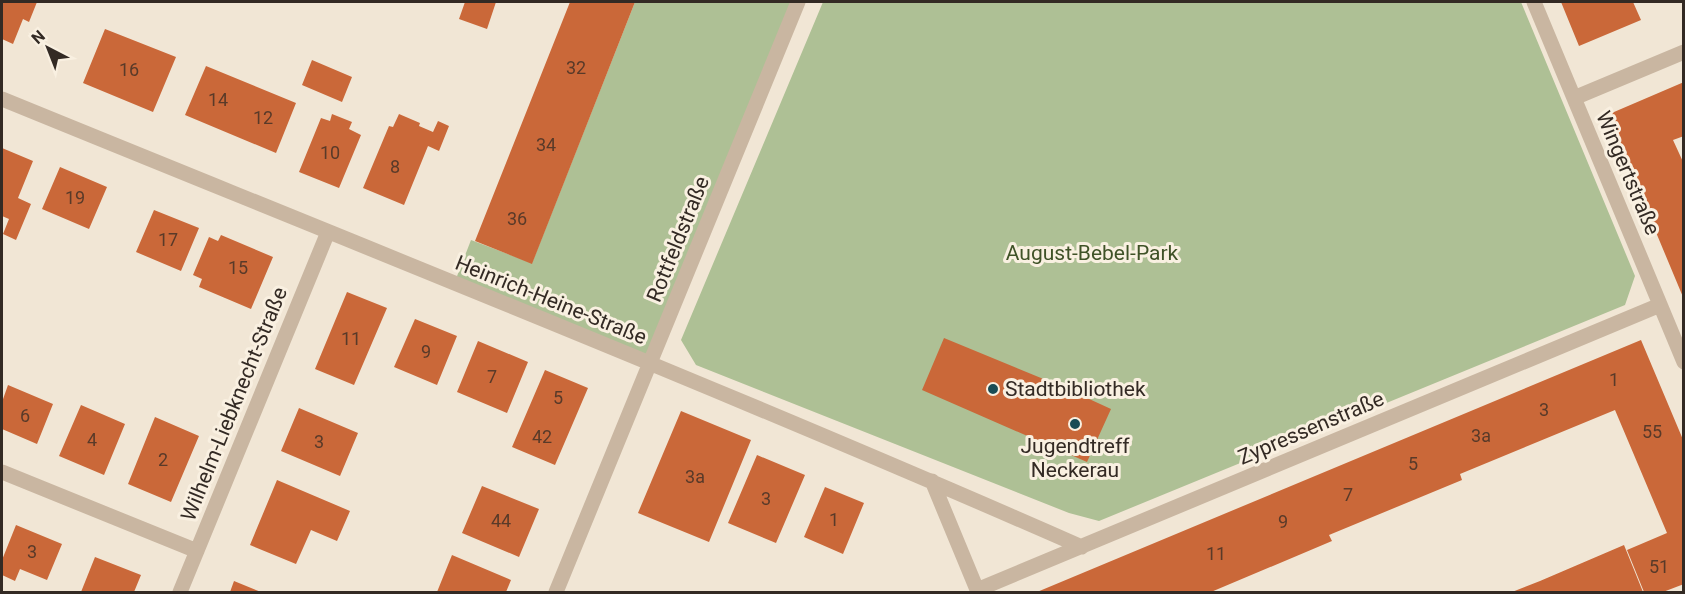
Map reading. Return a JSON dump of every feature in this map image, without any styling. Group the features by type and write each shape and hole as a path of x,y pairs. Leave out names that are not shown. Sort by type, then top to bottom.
{"street":[{"name":"Rottfeldstraße","path":"556,592 798,2"},
{"name":"Wingertstraße","path":"1534,2 1683,362"},
{"path":"1574,98 1683,52"},
{"name":"Heinrich-Heine-Straße","path":"2,99 650,363 932,481 1082,547"},
{"name":"Wilhelm-Liebknecht-Straße","path":"180,592 328,232"},
{"name":"Zypressenstraße","path":"978,592 1660,305"},
{"path":"2,472 197,551"},
{"path":"932,481 978,592"}],"green space":[{"path":"635,2 798,2 650,363 454,284 471,240 532,263"},
{"name":"August-Bebel-Park","path":"823,2 1521,2 1635,276 1625,305 1099,521 1069,513 696,365 681,340"}],"building":[{"path":"2,2 37,2 29,22 23,19 13,44 2,39"},
{"path":"465,2 496,2 487,29 459,19"},
{"path":"570,2 635,2 532,264 475,241"},
{"path":"1561,2 1633,2 1641,20 1579,46"},
{"path":"105,29 176,57 153,112 83,83"},
{"path":"312,60 352,77 342,102 302,85"},
{"path":"206,66 296,103 276,153 185,115"},
{"path":"1684,82 1684,136 1673,140 1684,164 1683,297 1607,115"},
{"path":"332,114 352,122 349,129 361,135 339,188 299,172 321,118 330,121"},
{"path":"399,114 420,123 419,126 433,132 438,121 449,126 439,151 428,146 404,205 363,188 389,126 393,127"},
{"path":"2,148 33,161 18,198 31,204 16,240 3,234 9,219 2,216"},
{"path":"60,167 107,187 89,229 42,209"},
{"path":"154,210 199,228 181,271 136,252"},
{"path":"221,235 273,257 251,309 199,287 202,279 193,275 209,237 218,241"},
{"path":"347,292 387,308 354,385 315,369"},
{"path":"415,319 457,336 437,385 394,367"},
{"name":"Stadtbibliothek","path":"944,338 1111,409 1087,462 922,390"},
{"path":"1641,340 1684,442 1684,584 1663,592 1644,592 1627,550 1667,533 1615,410 1460,474 1462,480 1329,535 1332,541 1211,592 1037,592"},
{"path":"478,341 528,362 507,413 457,392"},
{"path":"545,370 588,388 555,465 512,447"},
{"path":"8,385 53,404 37,444 2,429 2,402"},
{"path":"81,405 125,424 104,475 59,456"},
{"path":"299,408 358,433 340,476 281,451"},
{"path":"681,411 751,440 709,542 638,513"},
{"path":"155,417 199,436 171,502 128,484"},
{"path":"757,455 805,475 776,543 728,523"},
{"path":"277,480 350,511 337,541 311,530 296,564 250,545"},
{"path":"482,486 539,509 519,557 462,533"},
{"path":"825,487 864,503 843,554 804,537"},
{"path":"16,525 62,544 47,580 20,569 15,581 2,575 2,560"},
{"path":"1624,545 1643,592 1512,592 1540,581"},
{"path":"452,555 511,580 506,592 437,592"},
{"path":"95,557 141,575 134,592 81,592"},
{"path":"234,581 261,592 230,592"}],"place":[{"name":"Stadtbibliothek","path":"993,389"},
{"name":"Jugendtreff Neckerau","path":"1075,424"}]}
